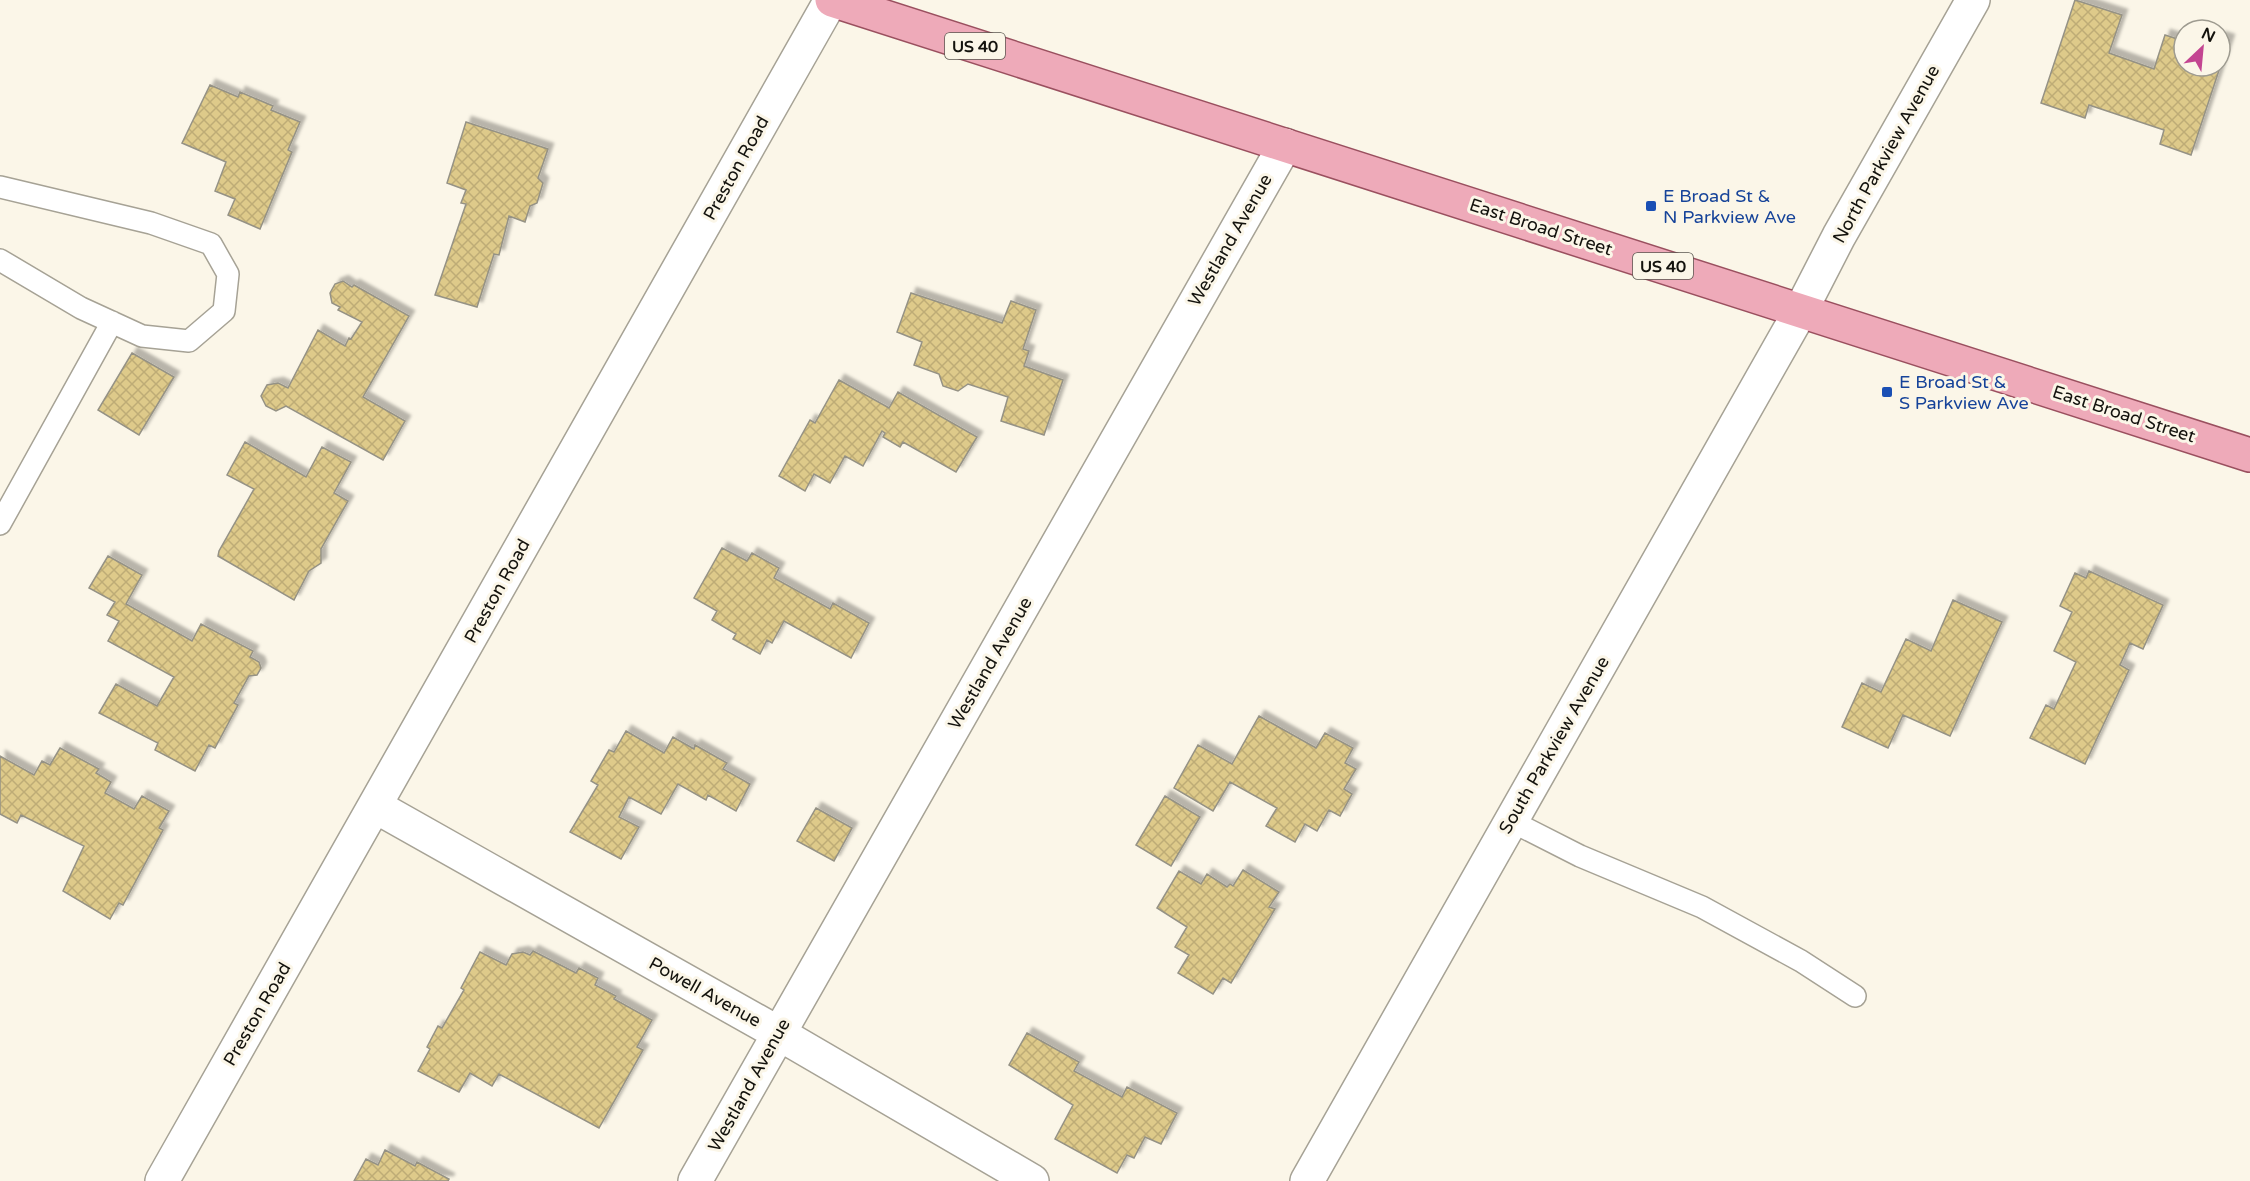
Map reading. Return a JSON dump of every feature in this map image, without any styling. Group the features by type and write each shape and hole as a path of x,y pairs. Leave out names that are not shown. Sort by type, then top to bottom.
{"main road":[{"name":"East Broad Street","path":"832,0 2250,455"}],"street":[{"name":"Preston Road","path":"162,1181 832,0"},
{"name":"North Parkview Avenue","path":"1801,310 1839,236 1973,0"},
{"name":"Westland Avenue","path":"695,1181 1285,145"},
{"name":"South Parkview Avenue","path":"1307,1181 1801,310"},
{"name":"Powell Avenue","path":"375,806 778,1033 1032,1181"}],"lane":[{"path":"0,187 151,223 211,244 228,274 224,311 189,341 142,336 81,308 0,260"},
{"path":"0,524 112,322"},
{"path":"1511,821 1580,856 1702,907 1801,961 1856,996"}],"building":[{"path":"2075,0 2122,15 2109,53 2154,69 2165,35 2172,37 2172,78 2216,78 2191,155 2160,144 2164,130 2089,105 2085,118 2041,103"},
{"path":"210,85 238,97 240,92 273,106 271,110 300,122 288,150 292,152 260,229 228,215 235,199 215,191 226,162 182,143"},
{"path":"466,122 548,149 538,178 543,183 537,203 530,206 525,222 509,216 499,255 494,254 477,307 435,295 466,204 461,203 466,190 447,183"},
{"path":"343,281 409,316 363,397 405,421 383,460 286,406 276,411 266,406 261,396 267,385 278,383 288,388 318,330 345,346 349,338 351,339 362,322 338,310 340,307 332,303 330,293 335,284"},
{"path":"911,293 1002,323 1011,301 1036,310 1023,349 1029,351 1024,366 1063,380 1044,435 1001,421 1008,397 968,384 958,391 943,386 939,374 914,365 922,342 897,332"},
{"path":"132,353 174,377 139,435 98,410"},
{"path":"839,380 889,408 898,392 977,437 956,472 903,442 900,447 883,437 885,433 882,431 863,466 845,456 830,483 814,474 805,491 779,476 810,420 815,423"},
{"path":"245,442 306,477 322,447 351,462 334,493 348,501 321,549 321,563 309,571 294,600 218,556 254,489 227,475"},
{"path":"722,548 747,561 752,553 779,568 774,578 830,609 833,603 869,623 851,658 784,621 772,643 767,640 760,654 733,639 736,634 712,620 717,611 694,598"},
{"path":"108,556 142,575 126,604 192,641 201,624 253,651 250,657 259,662 261,668 257,675 249,676 234,703 238,705 215,748 209,745 195,771 155,750 158,743 99,713 116,684 157,706 174,677 108,641 119,621 107,615 115,602 89,588"},
{"path":"2089,571 2163,605 2143,649 2130,643 2120,665 2129,670 2085,764 2030,738 2046,705 2054,709 2076,662 2054,651 2072,612 2060,606 2075,573 2086,578"},
{"path":"1953,600 2002,622 1950,736 1903,715 1888,748 1842,727 1862,683 1881,692 1906,639 1931,651"},
{"path":"1259,716 1316,748 1325,733 1353,748 1345,763 1356,769 1344,789 1352,794 1340,816 1329,810 1317,831 1305,824 1295,842 1266,826 1277,808 1230,782 1213,811 1174,788 1198,745 1232,764"},
{"path":"626,731 664,753 673,737 694,749 695,745 727,763 723,769 750,784 736,811 708,795 706,800 678,784 661,814 629,797 619,817 639,827 621,859 570,832 598,785 591,781 609,750 614,752"},
{"path":"60,748 99,769 96,773 111,782 105,793 134,809 142,796 169,811 159,828 163,830 123,905 119,903 110,919 63,891 84,846 21,815 17,823 0,814 0,756 34,775 42,761 50,765"},
{"path":"1165,796 1200,817 1171,866 1136,845"},
{"path":"816,808 852,828 834,861 797,841"},
{"path":"1243,870 1279,892 1269,907 1275,909 1231,983 1223,978 1213,994 1178,973 1189,955 1175,947 1187,927 1157,908 1179,871 1201,884 1207,874 1227,887 1230,884 1233,886"},
{"path":"533,951 576,973 579,968 598,978 595,985 616,996 614,999 652,1020 637,1047 643,1050 599,1128 499,1074 492,1086 470,1073 459,1092 418,1071 430,1049 427,1047 438,1026 442,1028 464,990 461,988 480,952 506,965 512,954 523,952 530,955"},
{"path":"1027,1033 1079,1062 1074,1071 1122,1097 1127,1087 1177,1113 1161,1144 1145,1137 1134,1158 1127,1155 1117,1173 1055,1139 1073,1105 1009,1065"},
{"path":"385,1150 415,1166 417,1162 449,1179 448,1181 354,1181 366,1159 378,1165"}],"place":[{"name":"E Broad St & N Parkview Ave","path":"1651,206"},
{"name":"E Broad St & S Parkview Ave","path":"1887,392"}]}
